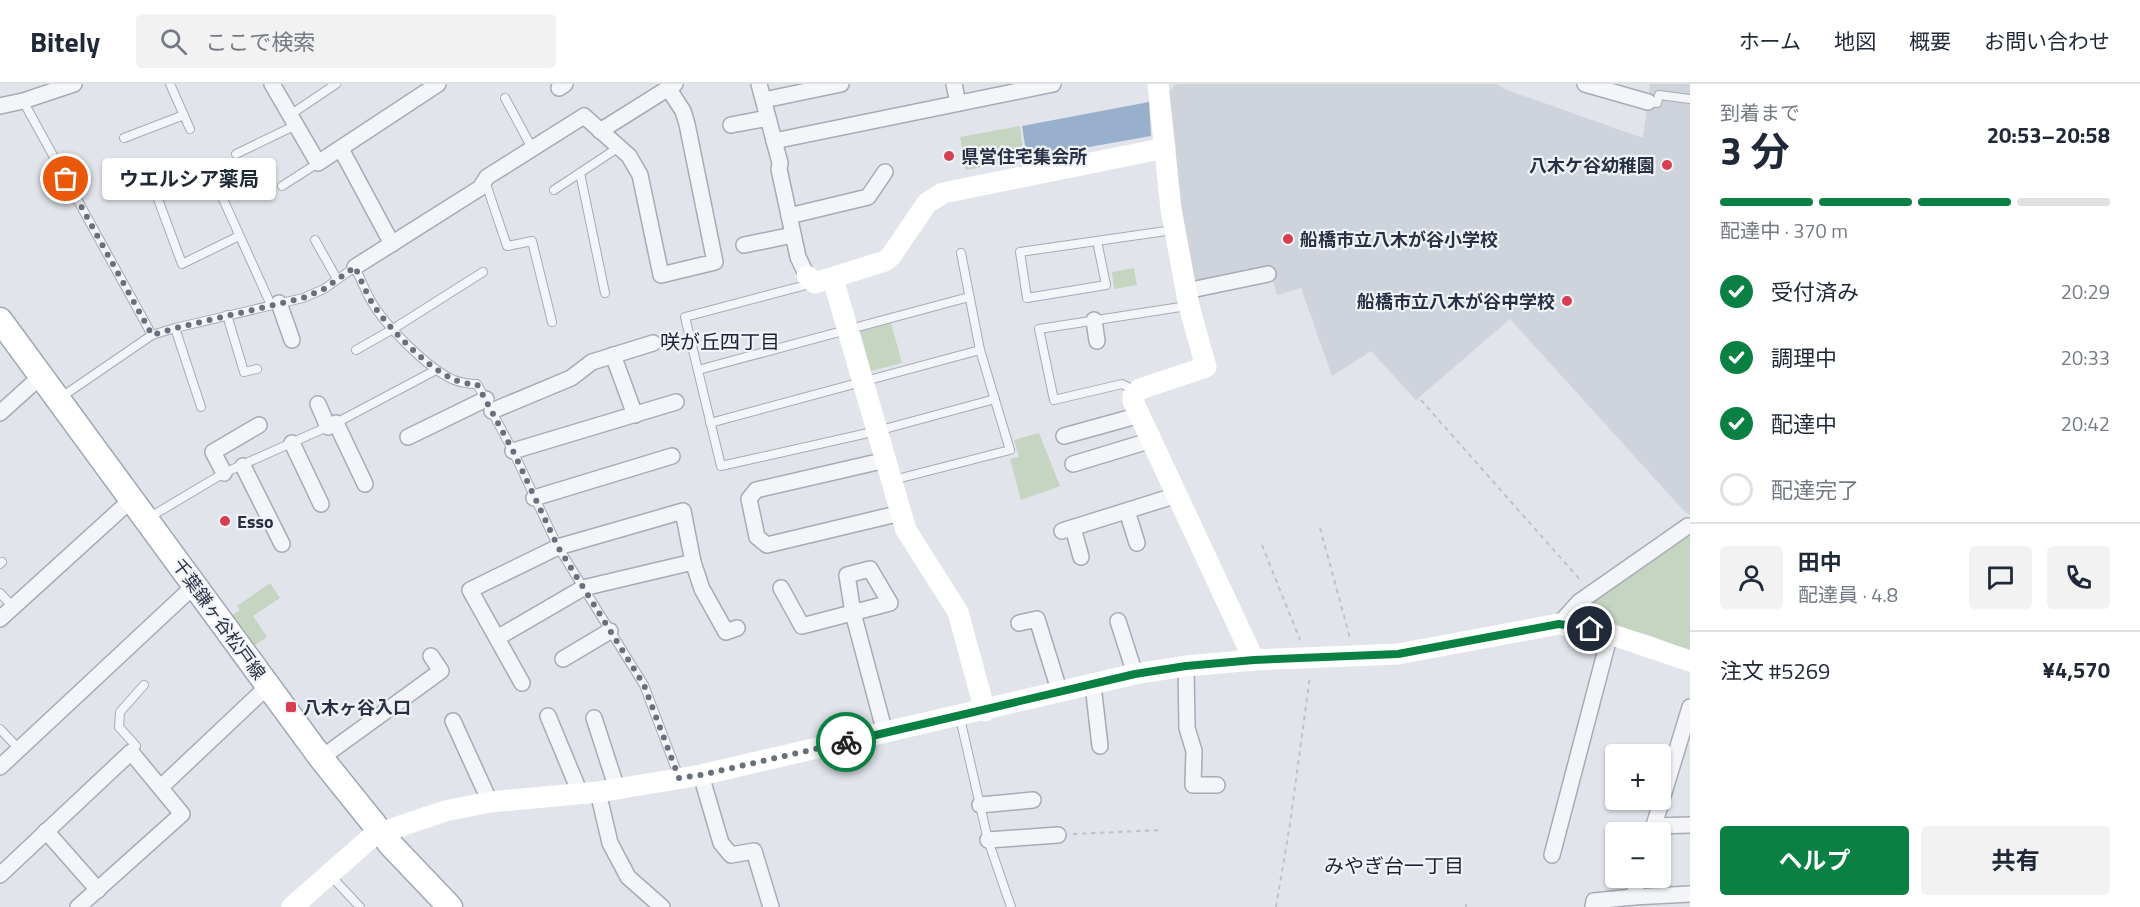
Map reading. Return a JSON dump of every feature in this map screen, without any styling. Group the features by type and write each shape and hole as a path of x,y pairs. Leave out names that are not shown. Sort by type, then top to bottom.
{"main road":[{"name":"千葉鎌ヶ谷松戸線","path":"0,320 321,758 380,832 422,880 450,907"}],"street":[{"path":"0,106 74,84"},
{"path":"272,84 318,163 438,84"},
{"path":"759,84 774,141 798,257 818,279 848,329 906,530 958,612 985,711"},
{"path":"764,100 841,84"},
{"path":"954,84 958,103"},
{"path":"774,141 1053,84"},
{"path":"1158,84 1174,230 1187,299 1206,367 1137,391 1133,396 1254,660"},
{"path":"1586,84 1614,89 1648,102"},
{"path":"355,267 480,188 487,177 584,116 600,131 629,156 640,175 661,275 715,262 687,124 672,86 600,131"},
{"path":"731,125 768,118"},
{"path":"818,279 885,261 891,256 927,203 943,193 1165,148"},
{"path":"341,149 392,244"},
{"path":"789,216 868,197 885,172"},
{"path":"744,245 793,234"},
{"path":"1187,299 1268,274"},
{"path":"275,304 292,340"},
{"path":"1094,320 1097,341"},
{"path":"408,437 489,405 571,378 592,362 653,343"},
{"path":"614,355 634,414"},
{"path":"0,413 41,376"},
{"path":"513,451 676,402"},
{"path":"318,404 365,484"},
{"path":"1064,436 1140,415"},
{"path":"224,473 213,452 259,425"},
{"path":"1073,464 1152,440"},
{"path":"292,443 321,504"},
{"path":"534,498 672,456"},
{"path":"243,466 282,544"},
{"path":"889,470 756,490 749,500 757,537 767,545 901,513"},
{"path":"1081,557 1067,529 1177,495"},
{"path":"0,619 132,499"},
{"path":"522,683 470,590 558,547 682,511 693,562 702,589 726,632 737,628"},
{"path":"1127,511 1137,543"},
{"path":"1559,624 1579,602 1688,526"},
{"path":"498,638 583,588 693,562"},
{"path":"0,767 195,585"},
{"path":"781,588 802,626 853,614 885,733"},
{"path":"1019,623 1037,619 1060,693"},
{"path":"1118,621 1135,674"},
{"path":"292,907 380,832 445,811 490,802 598,791 701,775 985,711 1135,674 1186,666 1254,660 1398,654 1559,624 1610,634 1690,661"},
{"path":"563,659 610,631"},
{"path":"1552,855 1610,634"},
{"path":"321,758 441,671 431,656"},
{"path":"1186,666 1187,728 1194,751 1192,785 1217,785"},
{"path":"1093,685 1100,746"},
{"path":"161,787 268,686"},
{"path":"1655,822 1686,735 1690,707"},
{"path":"548,716 598,791"},
{"path":"594,718 598,791 610,843 628,877 662,907"},
{"path":"453,722 490,802"},
{"path":"0,875 131,752 182,814 78,907"},
{"path":"701,775 721,843 731,855 754,851 771,907"},
{"path":"980,805 1034,800"},
{"path":"1671,827 1690,825"},
{"path":"46,831 98,890"},
{"path":"988,840 1058,835"},
{"path":"1633,897 1636,888"},
{"path":"1593,907 1594,901 1690,894"}],"lane":[{"path":"170,84 190,129"},
{"path":"236,154 293,120 336,84"},
{"path":"1648,102 1657,103 1659,95 1690,99"},
{"path":"505,98 532,148"},
{"path":"23,101 152,335"},
{"path":"124,138 184,115"},
{"path":"554,190 619,147"},
{"path":"282,186 318,163"},
{"path":"239,236 182,264 155,191 209,168 239,236 275,304"},
{"path":"580,173 605,293"},
{"path":"485,180 507,246 532,241 552,322"},
{"path":"1097,241 1106,285 1027,298 1020,252 1097,241 1174,230"},
{"path":"315,240 337,279"},
{"path":"889,470 1010,450 980,350 961,253"},
{"path":"58,399 152,335 303,298 324,289 355,267 371,302 393,329 436,370 454,380 477,384 513,451 558,547 644,685 679,778"},
{"path":"356,350 483,272"},
{"path":"818,279 685,317 721,466 877,431 995,399"},
{"path":"698,370 969,297"},
{"path":"1137,391 1122,384 1054,400 1039,329 1094,320 1187,299"},
{"path":"227,315 244,372 257,369"},
{"path":"176,328 201,407"},
{"path":"711,423 980,350"},
{"path":"146,519 224,473 332,425 436,370"},
{"path":"0,592 13,607"},
{"path":"131,752 136,746 119,727 120,712 144,685"},
{"path":"960,716 988,840 1011,907"},
{"path":"0,729 19,749"},
{"path":"329,874 360,907"}],"path":[{"path":"1421,400 1592,593"},
{"path":"1320,528 1355,656"},
{"path":"1262,545 1310,659 1290,824 1276,907"},
{"path":"1058,835 1163,830"}],"shaded area":[{"path":"1179,84 1496,84 1507,90 1643,138 1650,84 1690,84 1690,515 1510,319 1416,400 1371,351 1332,376 1301,288 1277,295 1270,271 1194,286 1177,205 1168,92"}],"green space":[{"path":"1020,126 1024,159 966,170 960,137"},
{"path":"1134,268 1137,285 1114,289 1112,272"},
{"path":"891,323 902,363 871,371 860,331"},
{"path":"1039,433 1060,486 1021,500 1010,459 1019,457 1014,440"},
{"path":"1690,535 1690,651 1649,635 1578,617 1595,601"},
{"path":"270,583 280,598 253,616 267,637 252,647 231,616 240,610 237,606"}],"water":[{"path":"1149,102 1151,136 1027,158 1022,126"}],"way so far":[{"path":"66,179 152,335 303,298 324,289 355,267 371,302 412,348 436,370 454,380 477,384 513,451 558,547 644,685 679,778 846,742"}],"place":[{"name":"県営住宅集会所","path":"949,156"},
{"name":"八木ケ谷幼稚園","path":"1667,165"},
{"name":"ウエルシア薬局","path":"66,179"},
{"name":"船橋市立八木が谷小学校","path":"1288,239"},
{"name":"船橋市立八木が谷中学校","path":"1567,301"},
{"name":"Esso","path":"225,521"},
{"name":"八木ヶ谷入口","path":"291,707"}],"district":[{"name":"咲が丘四丁目","path":"720,341"},
{"name":"みやぎ台一丁目","path":"1394,865"}],"route":[{"path":"846,742 1135,674 1186,666 1254,660 1398,654 1559,624 1590,629"}]}
